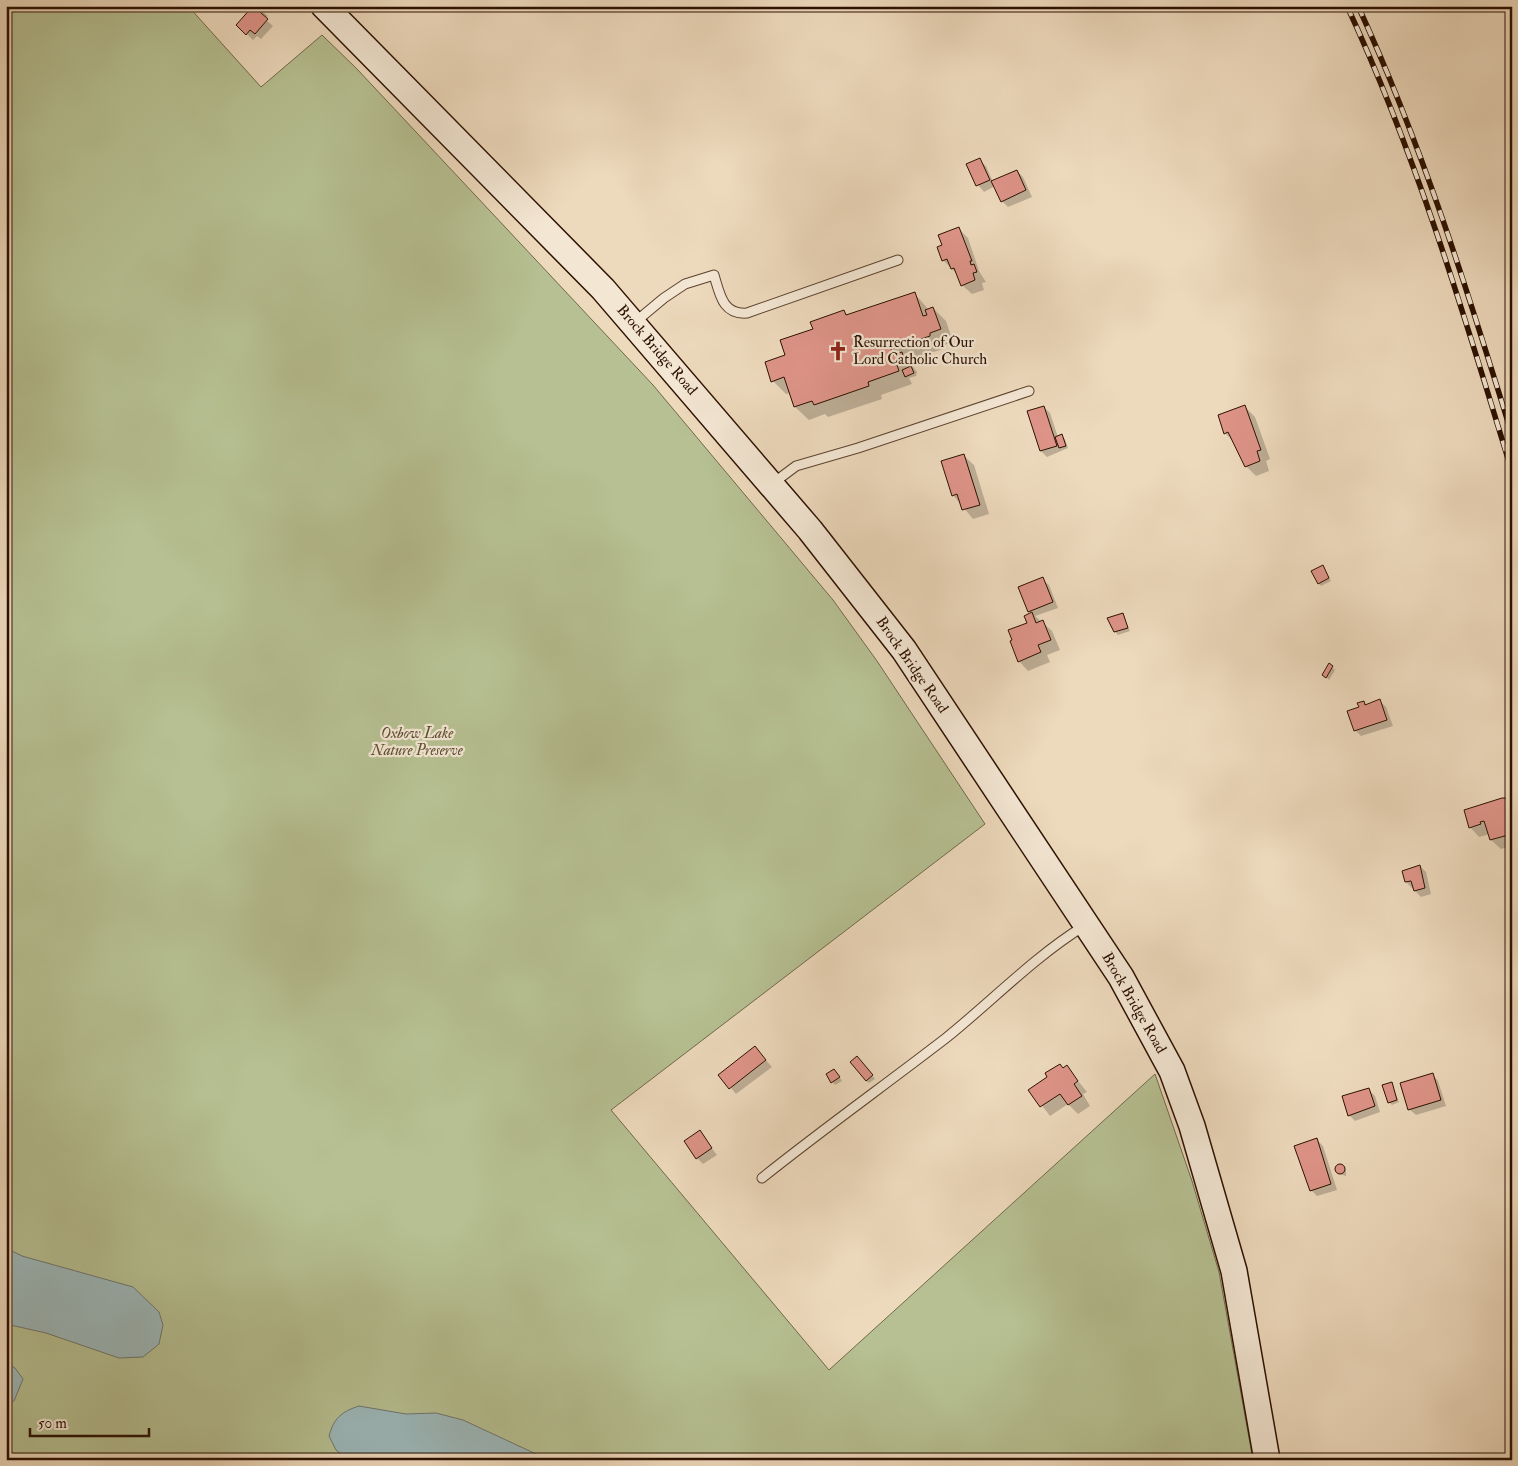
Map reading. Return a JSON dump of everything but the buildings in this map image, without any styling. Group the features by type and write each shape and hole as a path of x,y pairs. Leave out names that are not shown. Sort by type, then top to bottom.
{"street":[{"name":"Brock Bridge Road","path":"324,6 603,289 772,484 859,590 904,650 1087,924 1149,1025 1172,1071 1192,1126 1234,1271 1267,1460"}],"lane":[{"path":"634,323 664,298 685,284 714,275 722,300 729,310 738,314 747,314 898,260"},
{"path":"772,484 796,466 858,448 1029,391"},
{"path":"762,1178 849,1109 946,1037 1048,950 1087,924"}],"green space":[{"name":"Oxbow Lake Nature Preserve","path":"34,6 188,6 261,87 322,35 357,69 653,385 833,600 877,661 985,824 611,1110 829,1370 1155,1074 1192,1181 1219,1272 1253,1460 6,1460 6,11"}],"water":[{"path":"6,1248 22,1256 133,1287 159,1312 163,1325 159,1344 143,1357 119,1358 46,1333 6,1324"},
{"path":"6,1362 15,1368 23,1379 14,1401 6,1404"},
{"path":"359,1406 406,1414 436,1413 463,1420 549,1460 348,1460 336,1450 329,1436 339,1416"}],"railway":[{"path":"1347,6 1396,120 1438,236 1512,472"},
{"path":"1358,6 1403,111 1423,164 1478,326 1512,435"}],"place":[{"name":"Resurrection of Our Lord Catholic Church","path":"838,351"}]}
